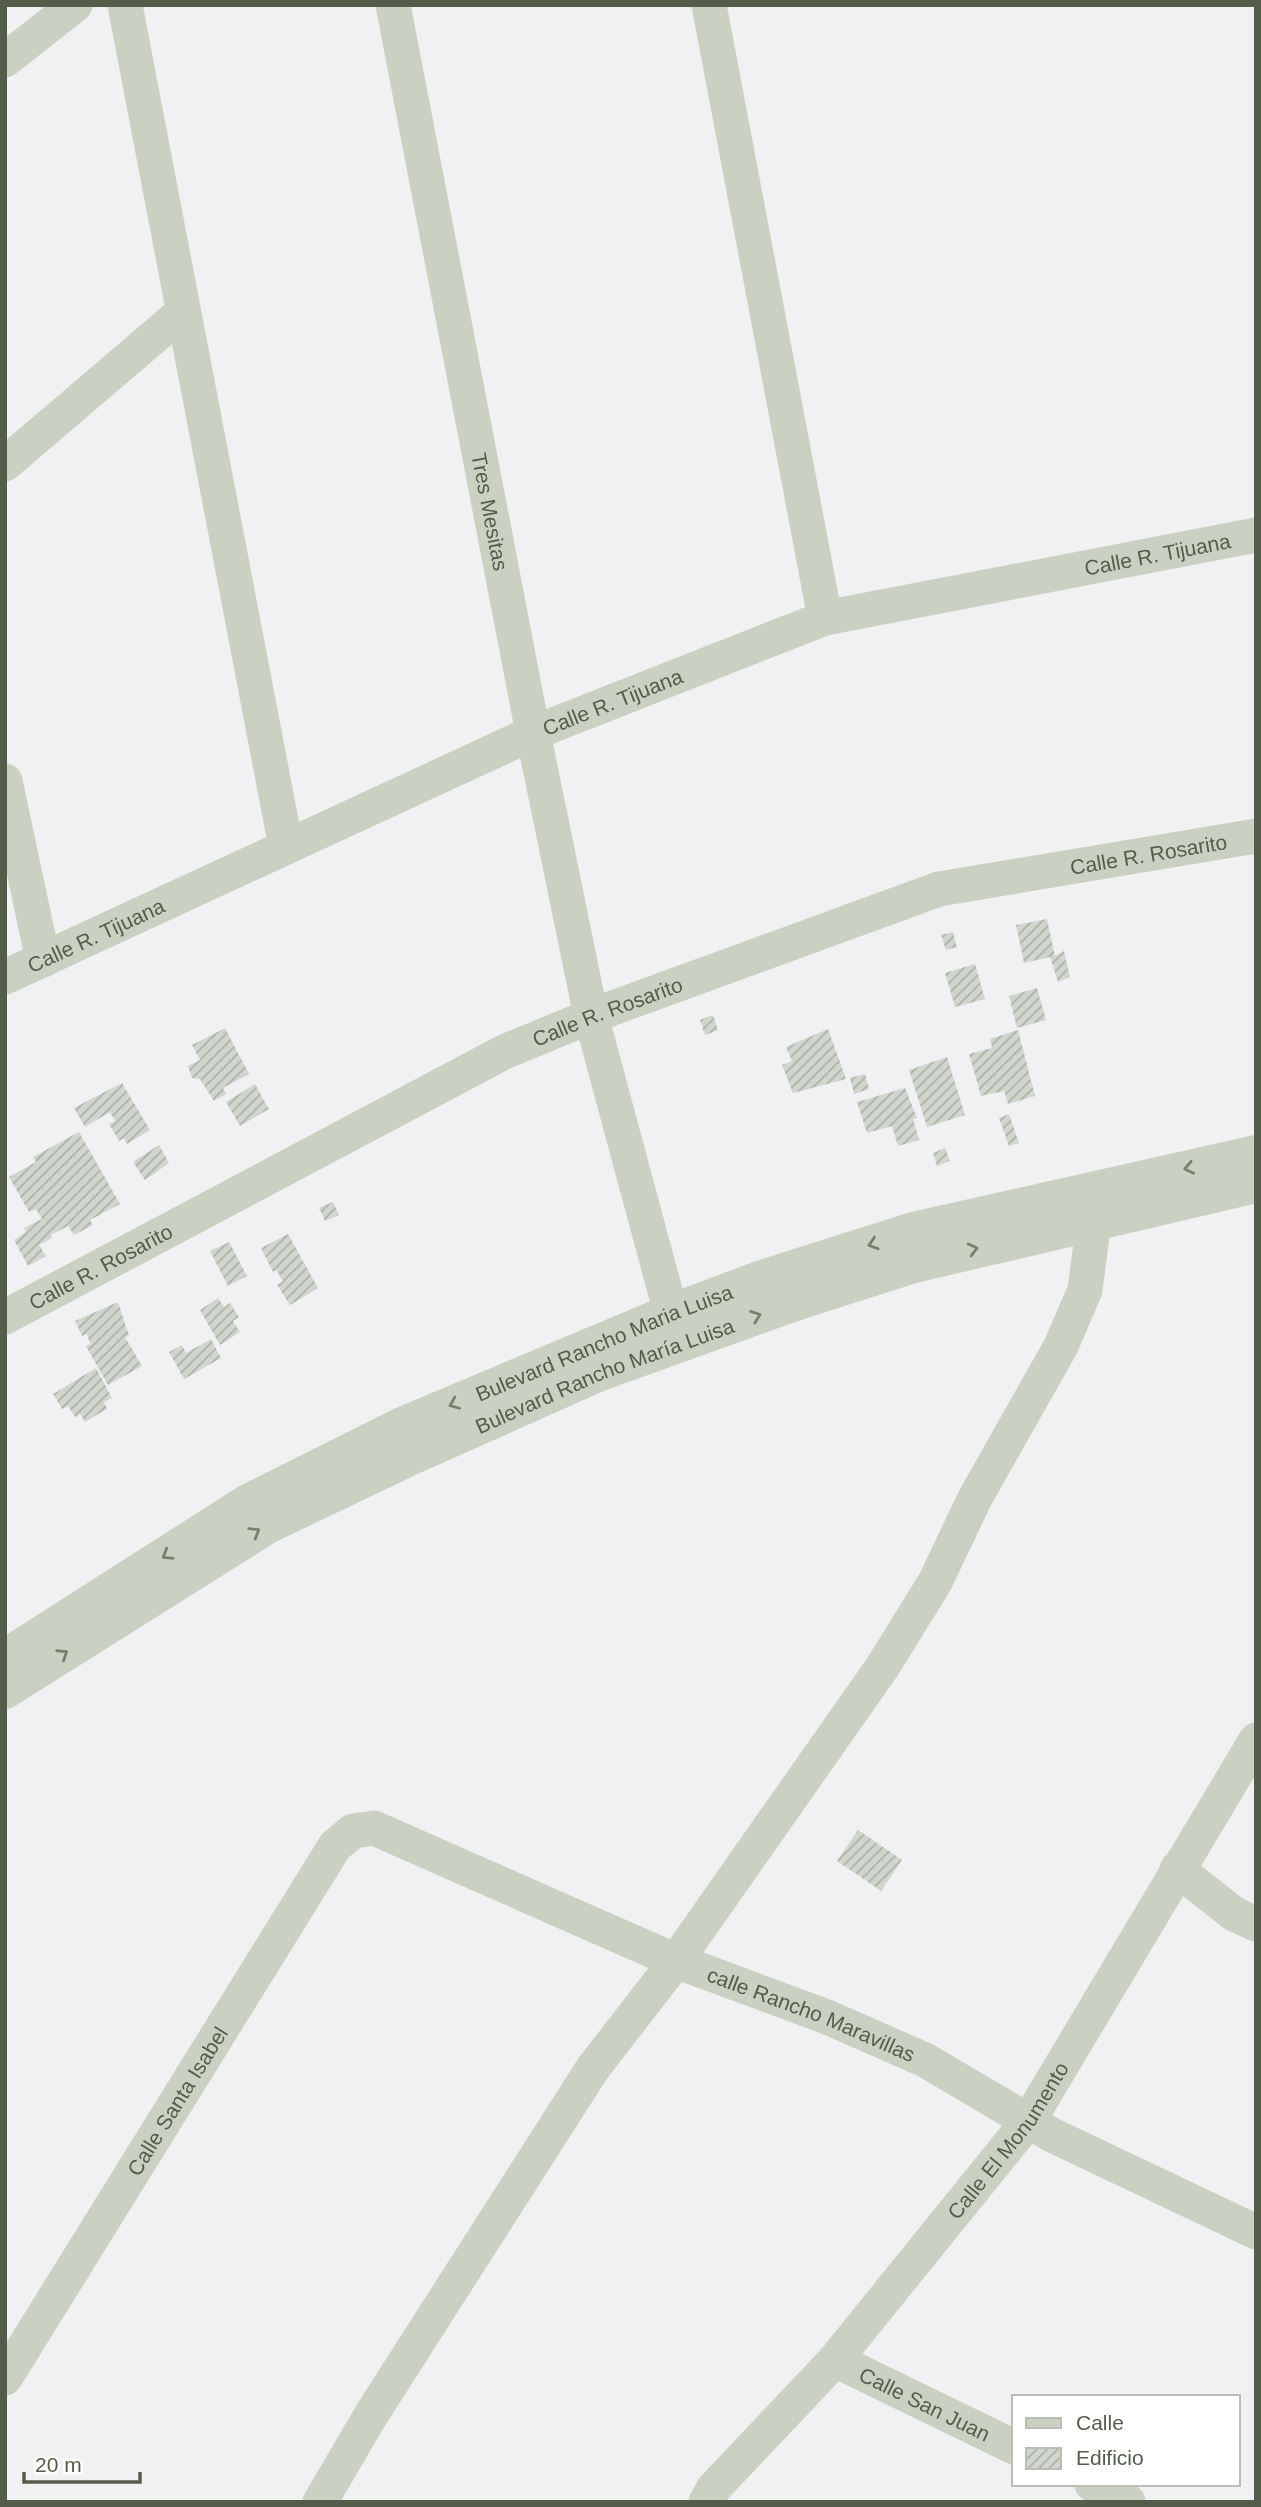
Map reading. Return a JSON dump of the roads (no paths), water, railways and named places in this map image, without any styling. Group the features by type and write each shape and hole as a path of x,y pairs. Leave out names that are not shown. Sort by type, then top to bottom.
{"street":[{"path":"5,60 75,5"},
{"path":"125,5 286,847"},
{"name":"Tres Mesitas","path":"393,5 533,733 591,1016 671,1313"},
{"path":"709,5 825,618"},
{"path":"5,464 183,312"},
{"name":"Calle R. Tijuana","path":"5,977 533,733 825,618 1256,535"},
{"path":"5,781 43,960"},
{"name":"Calle R. Rosarito","path":"5,1317 504,1052 591,1016 939,889 1256,836"},
{"name":"Bulevard Rancho Maria Luisa","path":"5,1658 248,1503 402,1426 671,1313 759,1280 914,1231 1256,1154"},
{"name":"Bulevard Rancho María Luisa","path":"5,1690 267,1525 407,1458 600,1372 789,1304 914,1264 1256,1184"},
{"path":"320,2502 371,2415 593,2068 676,1961 883,1667 935,1582 975,1498 1061,1346 1085,1290 1094,1220"},
{"name":"Calle El Monumento","path":"706,2502 713,2489 835,2360 1029,2120 1256,1740"},
{"name":"calle Rancho Maravillas","path":"353,1831 374,1828 676,1961 827,2017 925,2060 1052,2135 1256,2232"},
{"name":"Calle Santa Isabel","path":"5,2378 335,1846 353,1831"},
{"path":"1177,1869 1234,1914 1256,1924"},
{"name":"Calle San Juan","path":"835,2360 1012,2445"},
{"path":"1096,2486 1128,2502"}]}
